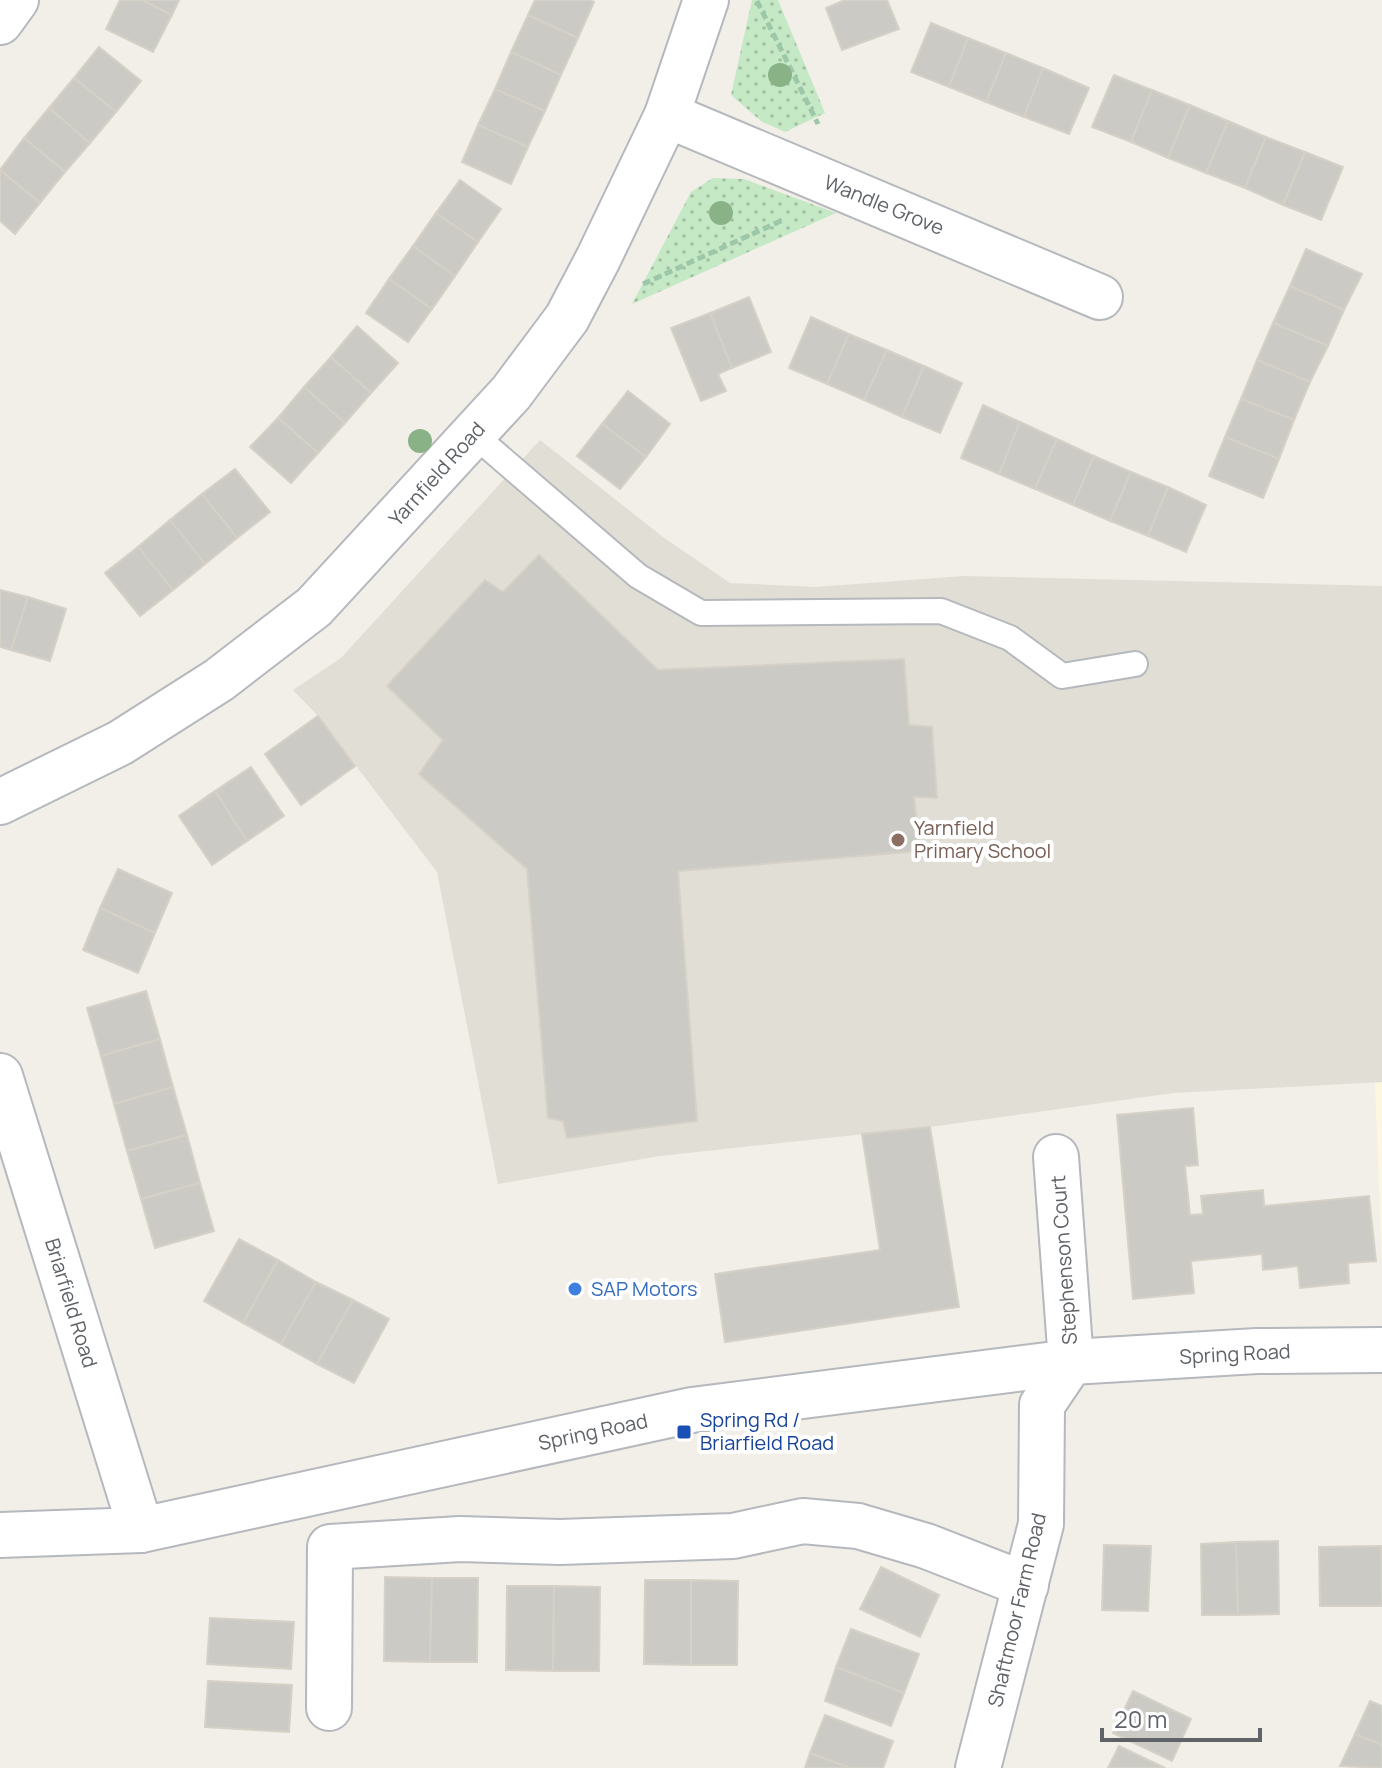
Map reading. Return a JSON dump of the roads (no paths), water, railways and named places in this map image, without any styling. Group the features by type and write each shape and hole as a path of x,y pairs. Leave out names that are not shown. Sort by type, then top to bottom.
{"street":[{"path":"0,22 16,0"},
{"name":"Yarnfield Road","path":"0,802 120,743 219,680 314,607 511,393 567,318 667,115 706,0"},
{"name":"Wandle Grove","path":"667,115 1100,297"},
{"name":"Briarfield Road","path":"0,1076 141,1530"},
{"name":"Stephenson Court","path":"1056,1157 1071,1362"},
{"name":"Spring Road","path":"0,1535 141,1530 692,1410 1071,1362 1257,1351 1382,1350"},
{"name":"Shaftmoor Farm Road","path":"978,1768 1041,1524 1042,1405 1071,1362"},
{"path":"329,1708 330,1547 460,1539 560,1542 733,1536 803,1521 858,1526 1026,1585"}],"lane":[{"path":"473,434 638,576 701,613 941,611 1010,638 1062,676 1135,664"}],"place":[{"name":"Yarnfield Primary School","path":"898,840"},
{"name":"SAP Motors","path":"575,1289"},
{"name":"Spring Rd / Briarfield Road","path":"684,1432"}]}
